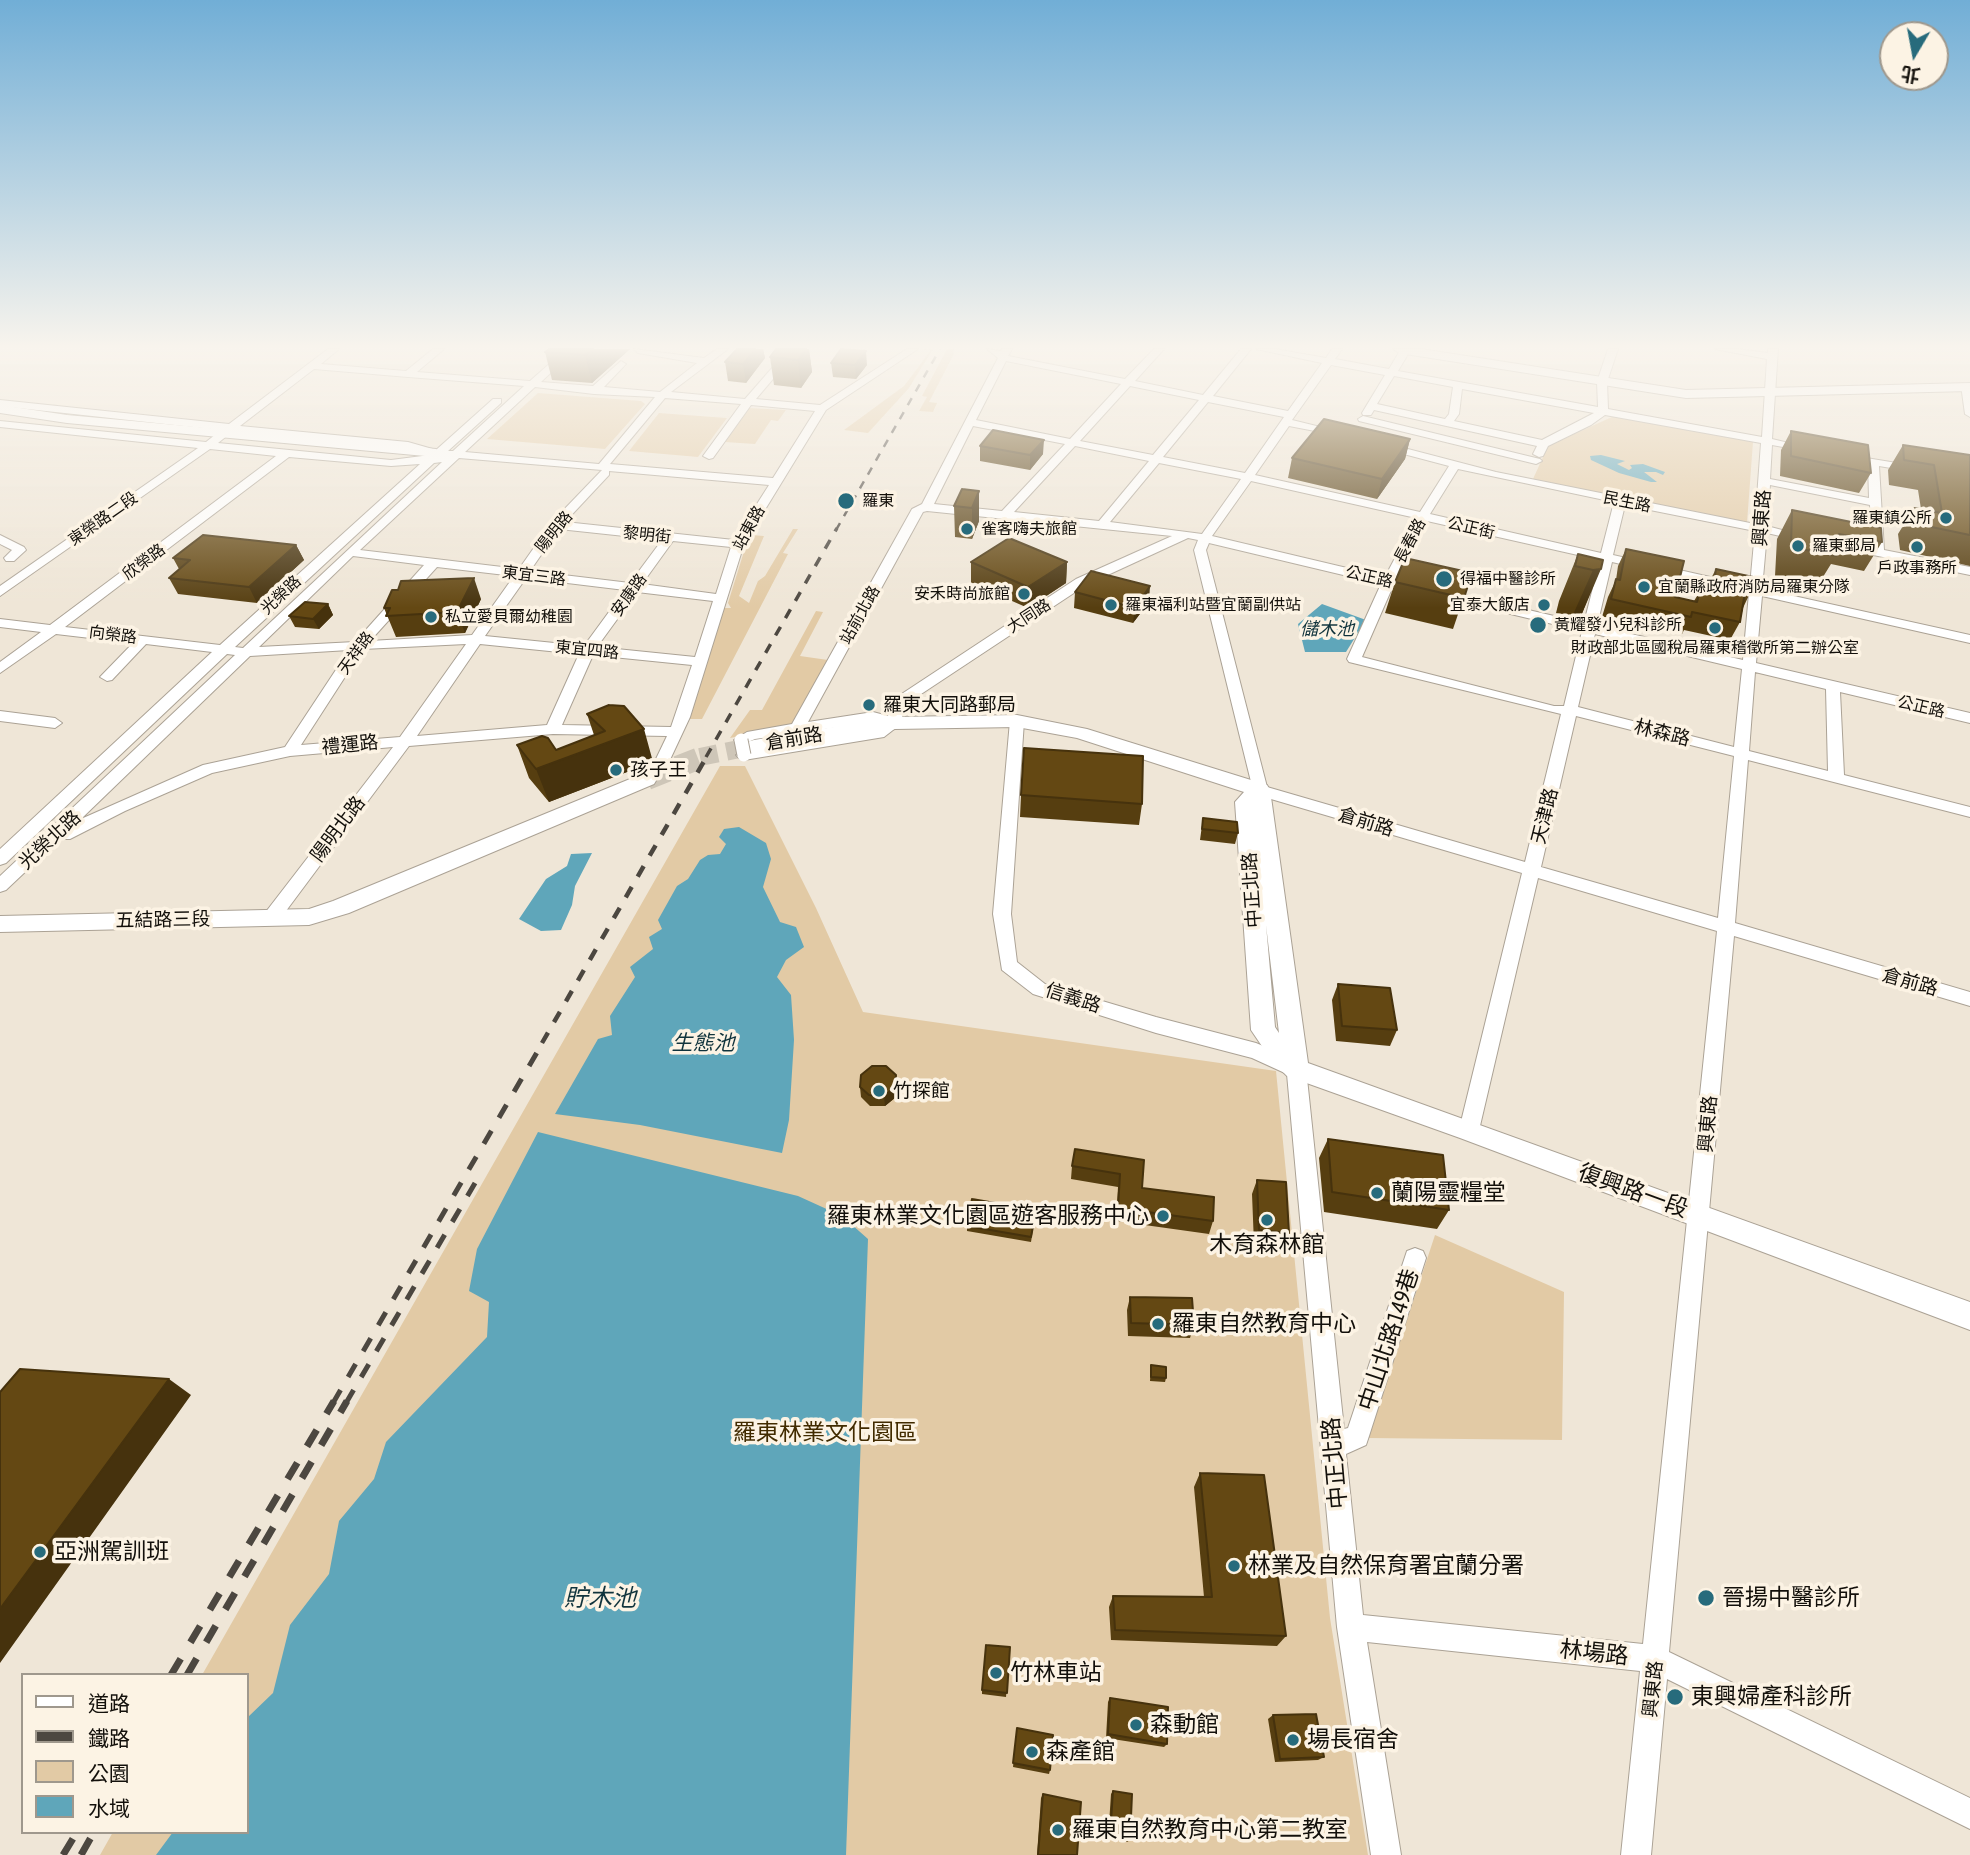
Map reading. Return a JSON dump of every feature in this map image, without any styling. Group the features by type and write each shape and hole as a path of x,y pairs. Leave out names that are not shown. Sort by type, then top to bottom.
{"main road":[{"path":"202,436 443,456"},
{"path":"207,436 218,437"},
{"name":"倉前路","path":"746,747 895,723 1017,721 1080,733 1260,790"},
{"name":"五結路三段","path":"0,924 309,917 647,779"},
{"name":"中正北路","path":"1260,790 1245,802 1263,1030 1296,1069"},
{"name":"復興路一段","path":"1296,1069 1469,1130 1970,1316"}],"street":[{"path":"194,436 218,437"},
{"path":"209,436 287,453 391,463 443,456 774,485"},
{"name":"光榮路","path":"100,793 350,552 464,436"},
{"name":"光榮路","path":"6,853 225,648 468,436"},
{"name":"陽明路","path":"406,740 556,526 631,436"},
{"path":"709,456 724,436"},
{"name":"站東路","path":"663,761 676,732 738,544 805,436"},
{"name":"站前北路","path":"797,729 918,509 927,507 963,436"},
{"name":"公正街","path":"1039,436 1248,477 1970,639"},
{"path":"1005,515 1077,436"},
{"path":"1102,525 1175,436"},
{"path":"1260,790 1200,550 1205,538 1277,436"},
{"path":"1403,436 1536,461"},
{"path":"1507,436 1543,444 1561,436"},
{"path":"1736,436 1817,451"},
{"name":"興東路","path":"1636,1855 1726,929 1756,592 1766,436"},
{"name":"東榮路二段","path":"0,592 218,437"},
{"name":"民生路","path":"1377,444 1529,482 1814,539"},
{"path":"1529,482 1543,444"},
{"name":"欣榮路","path":"0,669 287,453"},
{"path":"1830,453 1922,470"},
{"path":"1873,461 1879,552"},
{"name":"長春路","path":"1354,659 1389,581 1455,465"},
{"path":"1765,481 1876,503"},
{"name":"天津路","path":"1469,1130 1620,501"},
{"name":"公正路","path":"927,507 1188,534 1970,718"},
{"name":"黎明街","path":"556,526 738,544"},
{"name":"大同路","path":"895,723 896,704 1081,582 1188,534"},
{"name":"安康路","path":"553,729 588,650 670,537"},
{"path":"0,539 20,550 10,558"},
{"path":"1840,545 1970,571"},
{"name":"東宜三路","path":"350,552 720,598"},
{"name":"天祥路","path":"290,751 359,645 433,563"},
{"name":"向榮路","path":"0,623 246,652 359,645"},
{"path":"107,677 144,639"},
{"name":"東宜四路","path":"359,645 475,639 700,662"},
{"name":"林森路","path":"1354,659 1554,710 1571,710 1970,812"},
{"path":"1833,686 1836,778"},
{"path":"0,716 55,723"},
{"path":"746,747 752,735 873,717 895,723"},
{"name":"信義路","path":"1017,721 1002,914 1009,965 1040,989 1156,1025 1256,1051 1296,1069"},
{"name":"禮運路","path":"42,846 119,807 208,769 290,751 553,729 676,732"},
{"name":"陽明北路","path":"271,918 406,740"},
{"name":"倉前路","path":"1260,790 1970,999"},
{"name":"光榮北路","path":"0,886 100,793"},
{"name":"中正北路","path":"1296,1069 1351,1627 1386,1855"},
{"name":"中山北路149巷","path":"1333,1447 1357,1436 1415,1258"},
{"name":"林場路","path":"1351,1627 1655,1659 1970,1814"}],"green space":[{"path":"491,436 617,436 605,449 487,439"},
{"path":"641,436 714,436 698,457 629,451"},
{"path":"730,436 761,436 755,444 725,442"},
{"path":"1571,436 1719,436 1753,442 1747,523 1533,479 1548,446"},
{"path":"793,529 798,529 783,553 788,554 702,719 689,719 722,608 731,608 728,603 746,545 752,535 764,536 739,596 749,603 758,581 765,576"},
{"path":"816,611 823,612 800,656 828,660 795,725 730,738 750,710 762,710"},
{"name":"羅東林業文化園區","path":"720,766 745,766 816,908 863,1012 1276,1071 1330,1618 1368,1855 100,1855 112,1834 248,1834 248,1673 203,1673"},
{"path":"1435,1235 1564,1292 1562,1440 1368,1438"}],"water":[{"path":"1601,455 1625,461 1617,464 1629,470 1632,468 1630,465 1643,464 1665,472 1663,475 1644,472 1657,482 1651,482 1619,473 1591,460 1590,456"},
{"name":"儲木池","path":"1322,604 1366,620 1346,652 1305,652 1298,624"},
{"name":"生態池","path":"739,827 766,843 771,859 763,887 780,922 796,927 804,947 786,960 777,977 791,995 794,1040 789,1120 782,1153 640,1125 555,1114 598,1039 612,1035 610,1016 635,977 630,967 653,949 649,937 662,929 658,920 677,886 688,879 700,860 708,855 720,854 726,844 719,837 724,829"},
{"path":"592,853 575,886 572,905 561,930 541,931 519,919 546,879 567,866 571,854"},
{"name":"貯木池","path":"538,1132 798,1196 842,1216 868,1239 846,1855 156,1855 172,1834 248,1834 248,1717 273,1693 290,1625 329,1574 339,1521 374,1479 386,1442 487,1337 489,1302 469,1291 477,1249"}],"building":[{"path":"988,436 1021,436 1044,440 1030,455 980,446"},
{"path":"1310,436 1395,436 1410,439 1382,479 1292,458"},
{"path":"1791,436 1816,436 1868,445 1871,473 1791,456"},
{"path":"1903,445 1970,455 1970,535 1917,524 1914,508 1942,513 1934,465 1904,460"},
{"path":"962,489 979,491 972,508 954,506"},
{"path":"1792,510 1881,528 1882,542 1839,534 1836,556 1791,547"},
{"path":"203,535 296,545 249,587 169,578 190,560 173,558"},
{"path":"1009,538 1067,562 1028,587 971,562"},
{"path":"1626,549 1684,561 1675,597 1697,602 1700,591 1712,594 1716,569 1753,577 1750,593 1745,592 1740,622 1692,612 1691,617 1611,599 1616,579 1620,580"},
{"path":"1578,554 1603,560 1601,569 1575,566"},
{"path":"1405,558 1472,573 1464,598 1395,582"},
{"path":"1091,571 1150,586 1135,608 1075,592"},
{"path":"474,578 457,612 386,616 390,608 384,608 392,590 398,590 401,581"},
{"path":"305,602 328,604 313,619 289,616"},
{"path":"609,705 624,706 644,729 536,769 517,745 542,736 548,738 556,750 605,731 587,714"},
{"path":"1024,748 1143,756 1142,804 1021,795"},
{"path":"1203,818 1237,822 1238,833 1202,829"},
{"path":"1338,984 1390,988 1397,1030 1342,1026"},
{"path":"872,1066 886,1066 896,1075 895,1087 884,1096 869,1095 860,1087 861,1075"},
{"path":"1328,1139 1443,1155 1449,1210 1332,1192"},
{"path":"1075,1149 1144,1160 1142,1188 1214,1197 1213,1221 1118,1208 1120,1174 1072,1166"},
{"path":"1257,1180 1286,1182 1289,1233 1259,1230"},
{"path":"972,1199 1036,1210 1031,1237 967,1226"},
{"path":"1130,1297 1192,1298 1194,1325 1131,1323"},
{"path":"1151,1365 1166,1367 1166,1378 1151,1377"},
{"name":"亞洲駕訓班","path":"20,1369 169,1379 0,1609 0,1392"},
{"name":"林業及自然保育署宜蘭分署","path":"1200,1473 1264,1475 1286,1636 1115,1630 1113,1596 1212,1597"},
{"name":"竹林車站","path":"986,1645 1010,1647 1007,1693 982,1690"},
{"name":"森動館","path":"1110,1698 1168,1707 1167,1744 1108,1734"},
{"name":"場長宿舍","path":"1316,1714 1324,1757 1280,1759 1273,1715"},
{"name":"森產館","path":"1017,1728 1053,1735 1050,1770 1013,1763"},
{"path":"1113,1791 1132,1794 1130,1840 1110,1836"},
{"name":"羅東自然教育中心第二教室","path":"1043,1794 1081,1802 1077,1855 1038,1855"}],"tunnel":[{"path":"700,757 754,746"},
{"path":"647,779 705,756"}],"railway":[{"path":"836,530 890,436"},
{"path":"706,757 837,528"},
{"path":"542,1043 707,756"},
{"path":"333,1403 543,1042"},
{"path":"346,1403 478,1178"},
{"path":"172,1673 334,1401"},
{"path":"188,1673 347,1401"},
{"path":"63,1855 76,1834"},
{"path":"81,1855 93,1834"}],"place":[{"name":"羅東","path":"846,501"},
{"name":"羅東鎮公所","path":"1946,518"},
{"name":"雀客嗨夫旅館","path":"967,529"},
{"name":"羅東郵局","path":"1798,546"},
{"name":"戶政事務所","path":"1917,547"},
{"name":"得福中醫診所","path":"1444,579"},
{"name":"宜蘭縣政府消防局羅東分隊","path":"1644,587"},
{"name":"安禾時尚旅館","path":"1024,594"},
{"name":"羅東福利站暨宜蘭副供站","path":"1111,605"},
{"name":"宜泰大飯店","path":"1544,605"},
{"name":"私立愛貝爾幼稚園","path":"431,617"},
{"name":"黃耀發小兒科診所","path":"1538,625"},
{"name":"財政部北區國稅局羅東稽徵所第二辦公室","path":"1715,628"},
{"name":"羅東大同路郵局","path":"869,705"},
{"name":"孩子王","path":"616,770"},
{"name":"竹探館","path":"879,1091"},
{"name":"蘭陽靈糧堂","path":"1377,1193"},
{"name":"羅東林業文化園區遊客服務中心","path":"1163,1216"},
{"name":"木育森林館","path":"1267,1220"},
{"name":"羅東自然教育中心","path":"1158,1324"},
{"name":"亞洲駕訓班","path":"40,1552"},
{"name":"林業及自然保育署宜蘭分署","path":"1234,1566"},
{"name":"晉揚中醫診所","path":"1706,1598"},
{"name":"竹林車站","path":"996,1673"},
{"name":"東興婦產科診所","path":"1675,1697"},
{"name":"森動館","path":"1136,1725"},
{"name":"場長宿舍","path":"1293,1740"},
{"name":"森產館","path":"1032,1752"},
{"name":"羅東自然教育中心第二教室","path":"1058,1830"}]}
